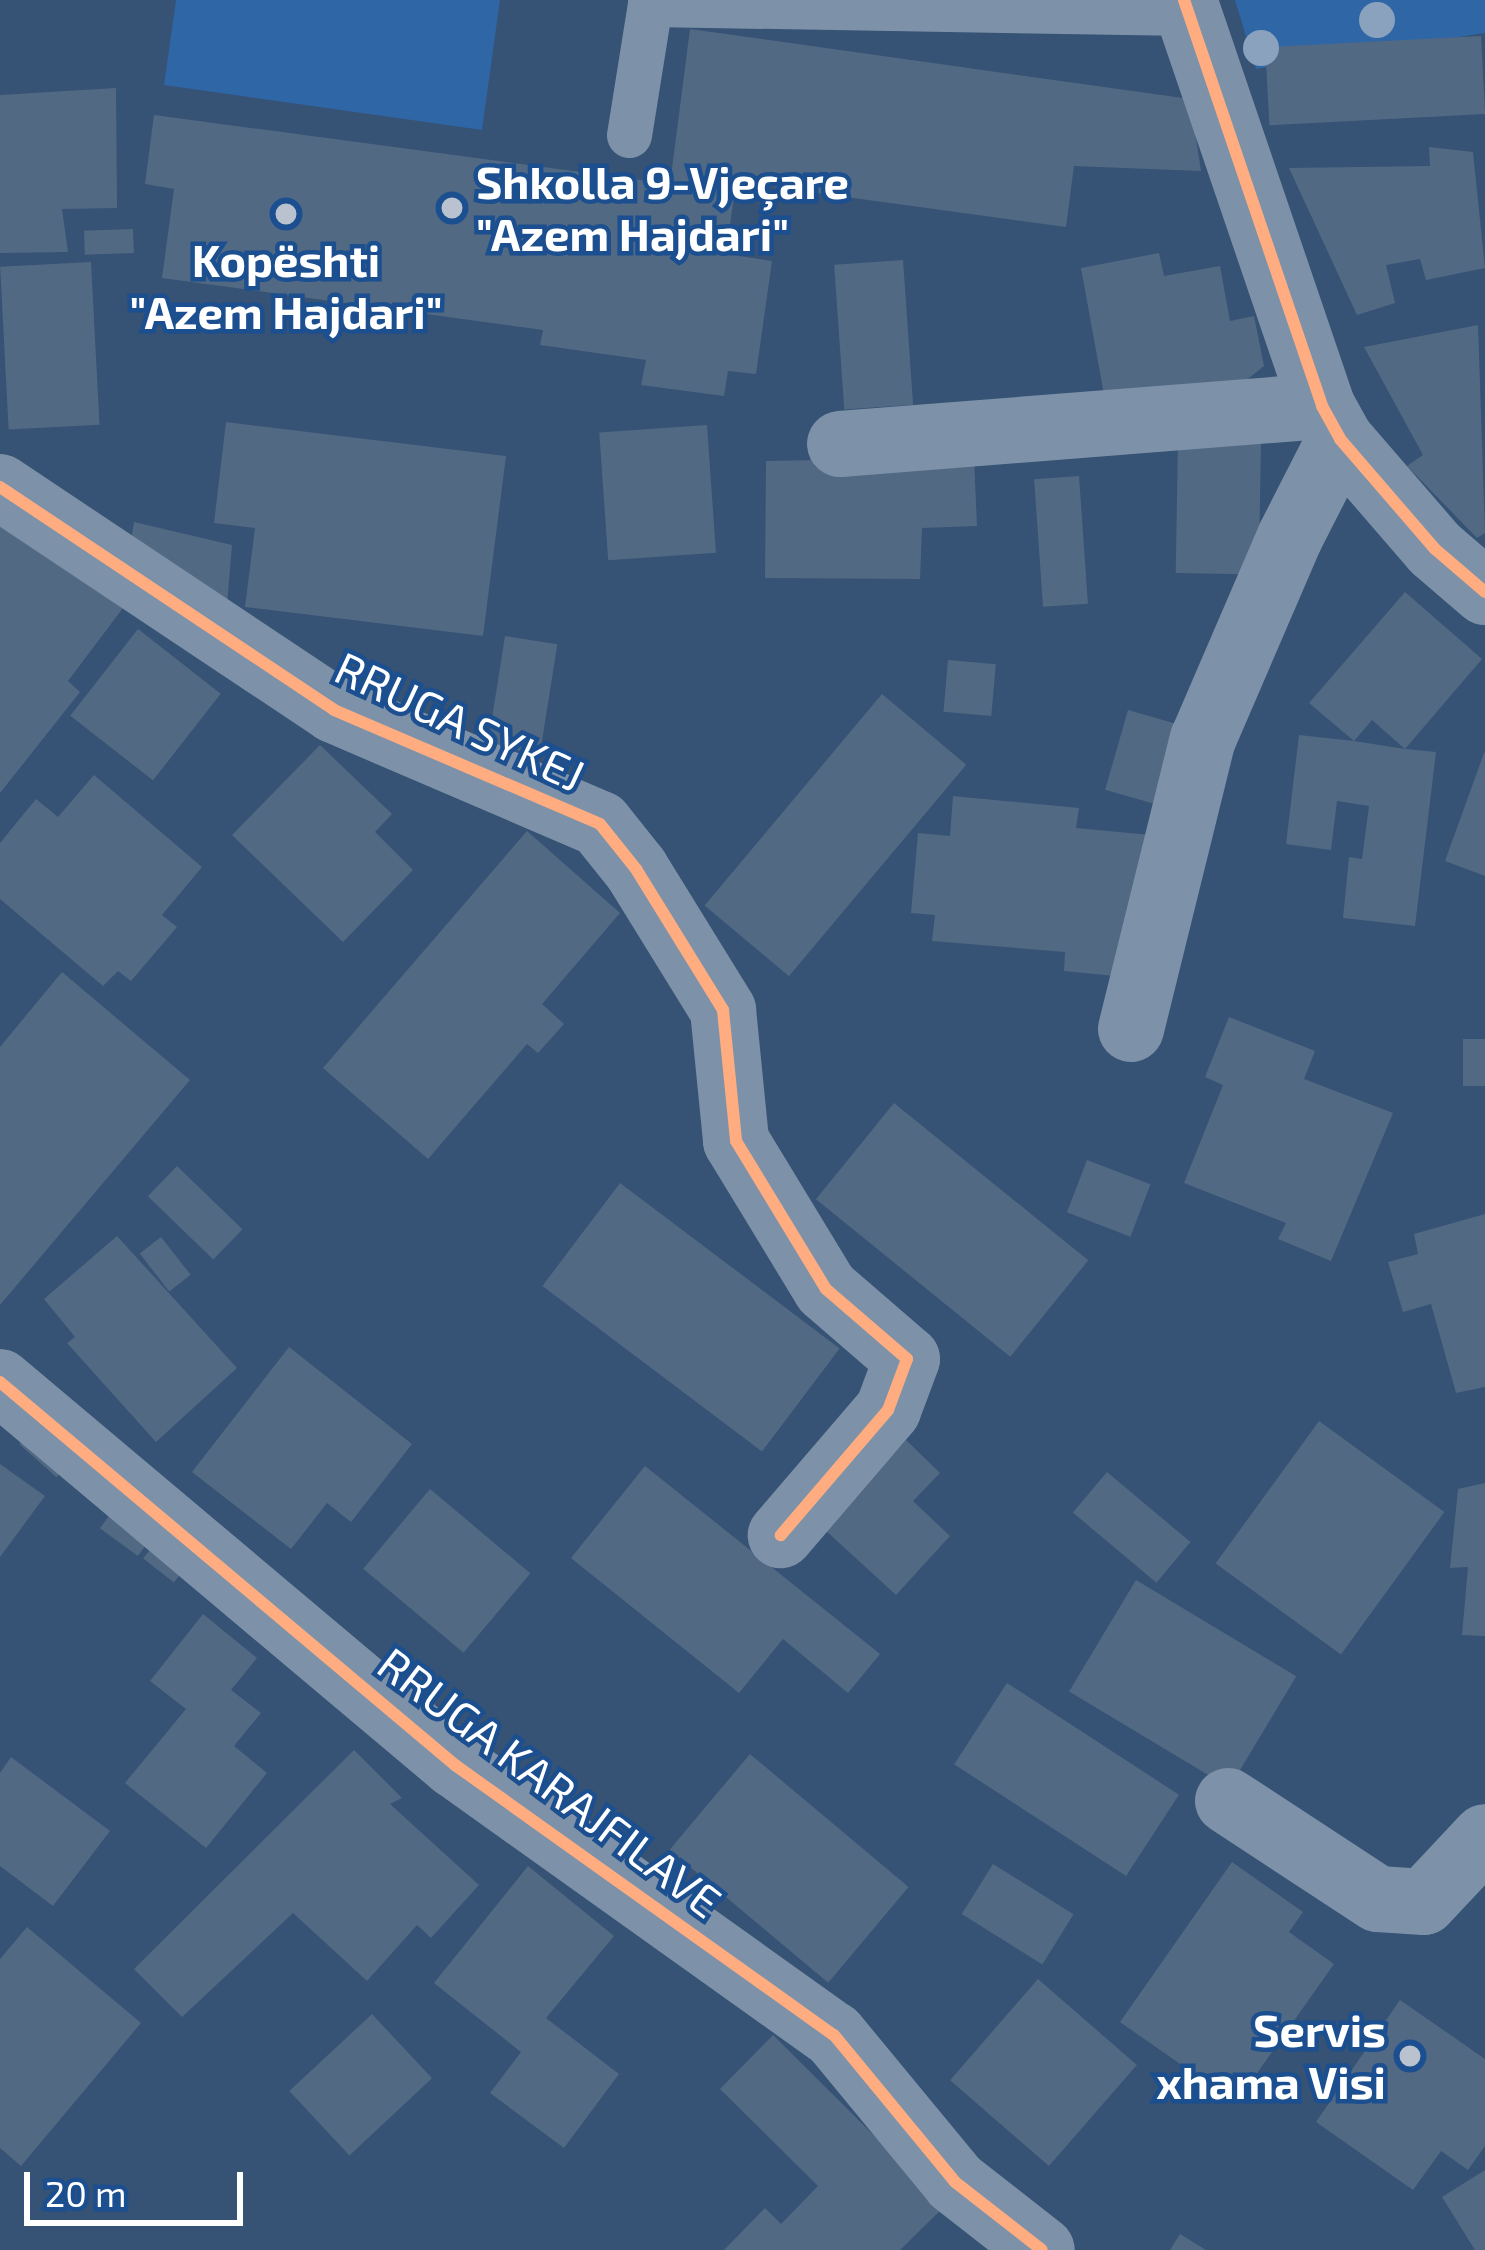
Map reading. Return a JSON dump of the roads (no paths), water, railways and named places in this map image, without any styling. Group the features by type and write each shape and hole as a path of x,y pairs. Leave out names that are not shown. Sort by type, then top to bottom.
{"street":[{"path":"1186,7 1331,423 1436,550 1485,592"},
{"path":"840,444 1331,423"},
{"path":"1131,1029 1203,739 1290,537 1331,423"},
{"name":"RRUGA SYKEJ","path":"0,487 334,710 599,824 636,869 723,1010 736,1141 826,1289 908,1359 888,1410 781,1535"},
{"name":"RRUGA KARAJFILAVE","path":"0,1382 455,1765 834,2035 955,2182 1042,2250"},
{"path":"1228,1801 1378,1899 1424,1902 1485,1837"}],"lane":[{"path":"629,135 650,4 1186,7"}],"place":[{"name":"Shkolla 9-Vjeçare \"Azem Hajdari\"","path":"452,208"},
{"name":"Kopështi \"Azem Hajdari\"","path":"286,214"},
{"name":"Servis xhama Visi","path":"1410,2056"}]}
